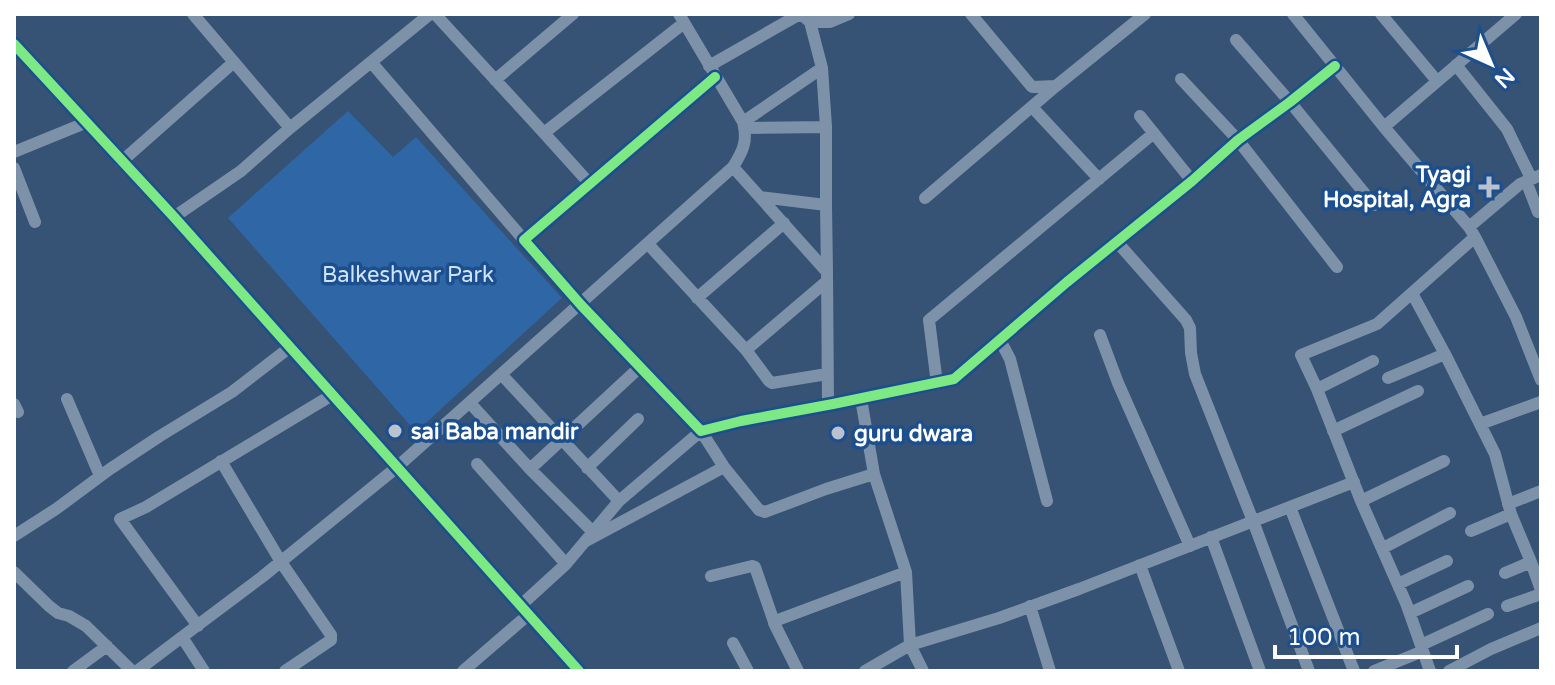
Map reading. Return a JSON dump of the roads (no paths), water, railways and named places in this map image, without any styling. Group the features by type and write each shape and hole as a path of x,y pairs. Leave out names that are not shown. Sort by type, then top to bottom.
{"street":[{"path":"193,14 290,128"},
{"path":"174,217 241,171 432,14 590,184"},
{"path":"495,80 573,14"},
{"path":"524,240 590,184 712,71 804,17 830,22 849,14"},
{"path":"925,198 1145,14"},
{"path":"1381,14 1437,81"},
{"path":"1384,127 1516,14"},
{"path":"976,16 1032,87 1056,86"},
{"path":"1299,16 1335,66 1472,232 1516,317 1541,380"},
{"path":"804,17 822,68 826,127 828,405"},
{"path":"14,572 49,606 86,626 135,671 281,562 396,468 733,167 744,148 744,125 682,18 544,133"},
{"path":"1236,40 1374,205"},
{"path":"14,44 174,217 578,671"},
{"path":"121,162 234,62"},
{"path":"371,62 581,305 701,431 724,467 759,510 765,512 874,474"},
{"path":"1456,65 1507,129 1533,178 1540,214"},
{"path":"463,671 524,610 619,501 701,431 951,381 1238,140 1335,66"},
{"path":"744,125 822,68"},
{"path":"1181,79 1238,140 1337,267"},
{"path":"1032,107 1099,179"},
{"path":"1140,116 1192,181"},
{"path":"14,152 85,123"},
{"path":"744,125 826,127"},
{"path":"937,384 929,320 1154,133"},
{"path":"733,167 827,277"},
{"path":"14,168 35,222"},
{"path":"1430,671 1410,613 1301,355 1377,324 1533,178"},
{"path":"760,197 826,205"},
{"path":"697,298 784,223"},
{"path":"1117,242 1190,328 1195,374 1309,671"},
{"path":"648,244 746,350 769,381 827,374"},
{"path":"746,350 827,277"},
{"path":"1412,293 1495,454 1510,509 1541,592 1507,606"},
{"path":"1100,335 1190,546"},
{"path":"1000,340 1010,359 1047,501"},
{"path":"14,536 160,436 232,392 289,348"},
{"path":"1388,378 1445,354"},
{"path":"1317,389 1373,361"},
{"path":"530,469 640,367"},
{"path":"502,375 619,501"},
{"path":"1333,431 1418,391"},
{"path":"198,626 120,519 146,507 332,395"},
{"path":"67,399 100,476"},
{"path":"861,399 874,474 906,572 910,645 923,671"},
{"path":"1480,424 1541,402"},
{"path":"470,403 590,536"},
{"path":"587,468 638,419"},
{"path":"221,461 281,562 332,638 285,671"},
{"path":"1361,501 1444,461"},
{"path":"477,464 566,564"},
{"path":"590,536 724,467"},
{"path":"865,671 910,645 999,618 1354,482"},
{"path":"1471,531 1541,491"},
{"path":"1290,507 1354,671"},
{"path":"1383,548 1450,513"},
{"path":"1211,537 1260,671"},
{"path":"1398,584 1447,561"},
{"path":"1505,573 1531,562"},
{"path":"1140,565 1179,671"},
{"path":"711,576 755,567 774,622 798,671"},
{"path":"774,622 906,572"},
{"path":"1410,613 1468,586"},
{"path":"1030,606 1050,671"},
{"path":"1374,671 1488,614"},
{"path":"1449,671 1541,628"},
{"path":"182,637 204,671"},
{"path":"733,643 748,671"},
{"path":"73,671 107,646"}],"place":[{"name":"Tyagi Hospital, Agra","path":"1489,187"},
{"name":"sai Baba mandir","path":"395,431"},
{"name":"guru dwara","path":"838,433"}],"park label":[{"name":"Balkeshwar Park","path":"408,274"}]}
